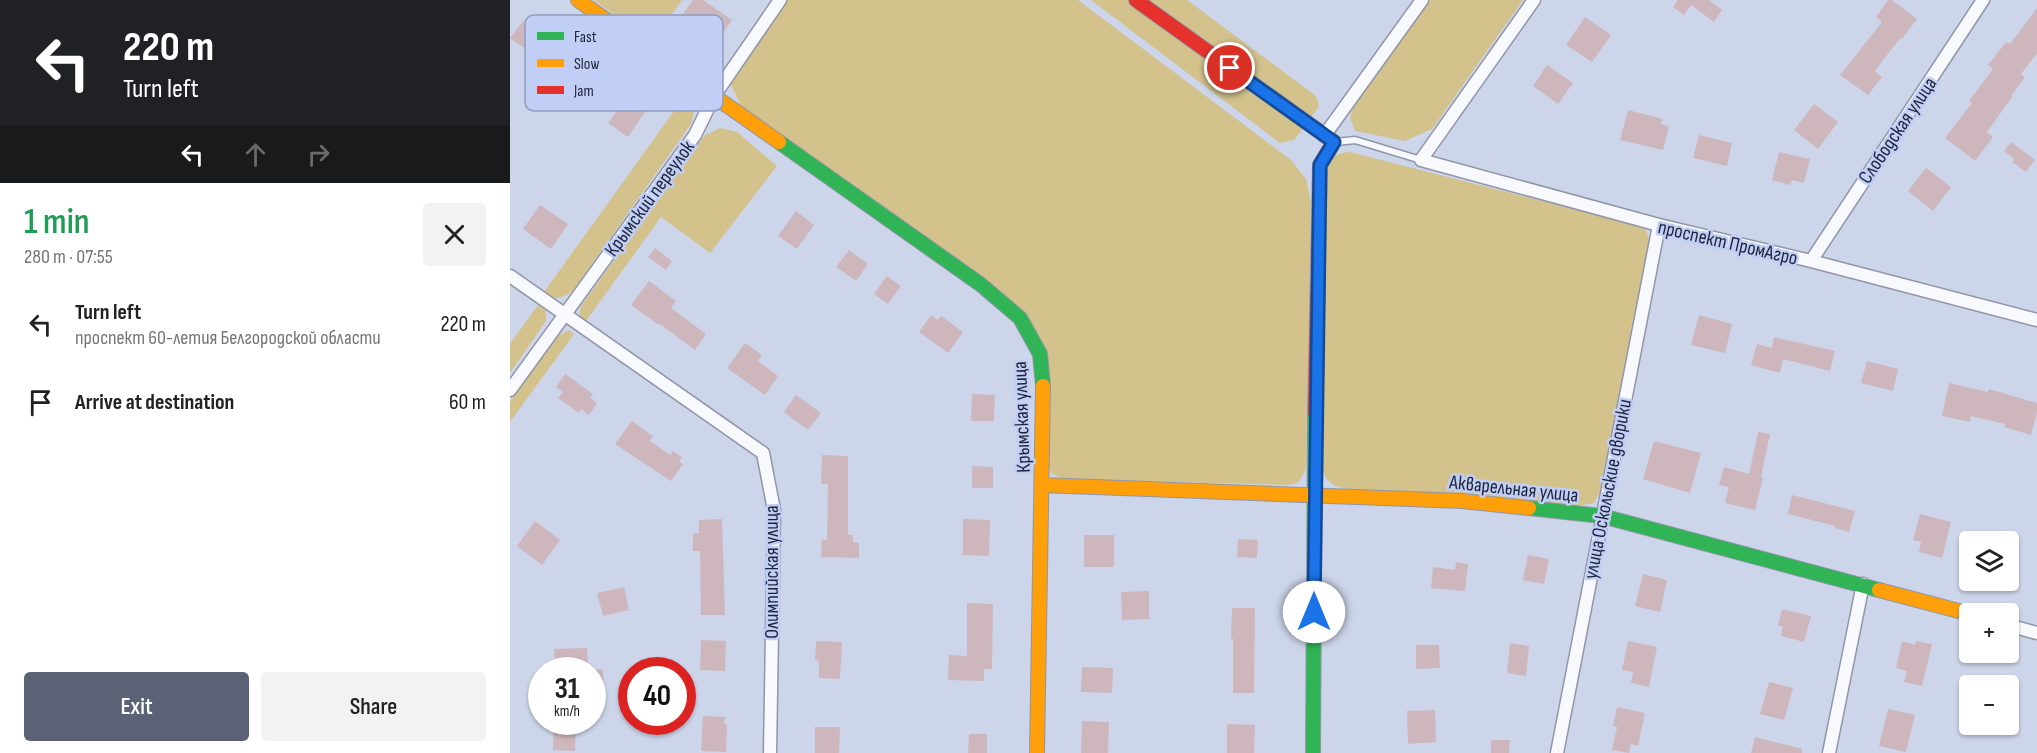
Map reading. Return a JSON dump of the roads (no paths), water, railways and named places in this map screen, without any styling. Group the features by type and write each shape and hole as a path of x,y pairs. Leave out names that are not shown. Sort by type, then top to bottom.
{"street":[{"name":"Крымская улица","path":"578,0 599,15"},
{"name":"Крымский переулок","path":"723,83 780,0"},
{"path":"1136,0 1329,139"},
{"path":"1313,753 1314,494 1320,165 1329,139 1422,0"},
{"path":"1421,160 1534,0"},
{"name":"Слободская улица","path":"1811,261 1983,0"},
{"name":"Крымская улица","path":"723,102 980,284 1020,318 1040,354 1043,390 1036,753"},
{"name":"Крымский переулок","path":"510,390 695,135 707,111"},
{"name":"проспект ПромАгро","path":"1421,160 1659,225 1811,261 2037,320"},
{"name":"улица Оскольские дворики","path":"1557,753 1659,225"},
{"name":"Олимпийская улица","path":"510,276 763,453 774,510 770,753"},
{"name":"Акварельная улица","path":"1042,485 1462,501 1602,516 1959,611"},
{"path":"1829,753 1863,584"},
{"path":"2019,628 2037,633"}],"lane":[{"path":"1329,139 1355,140 1421,160"}]}
